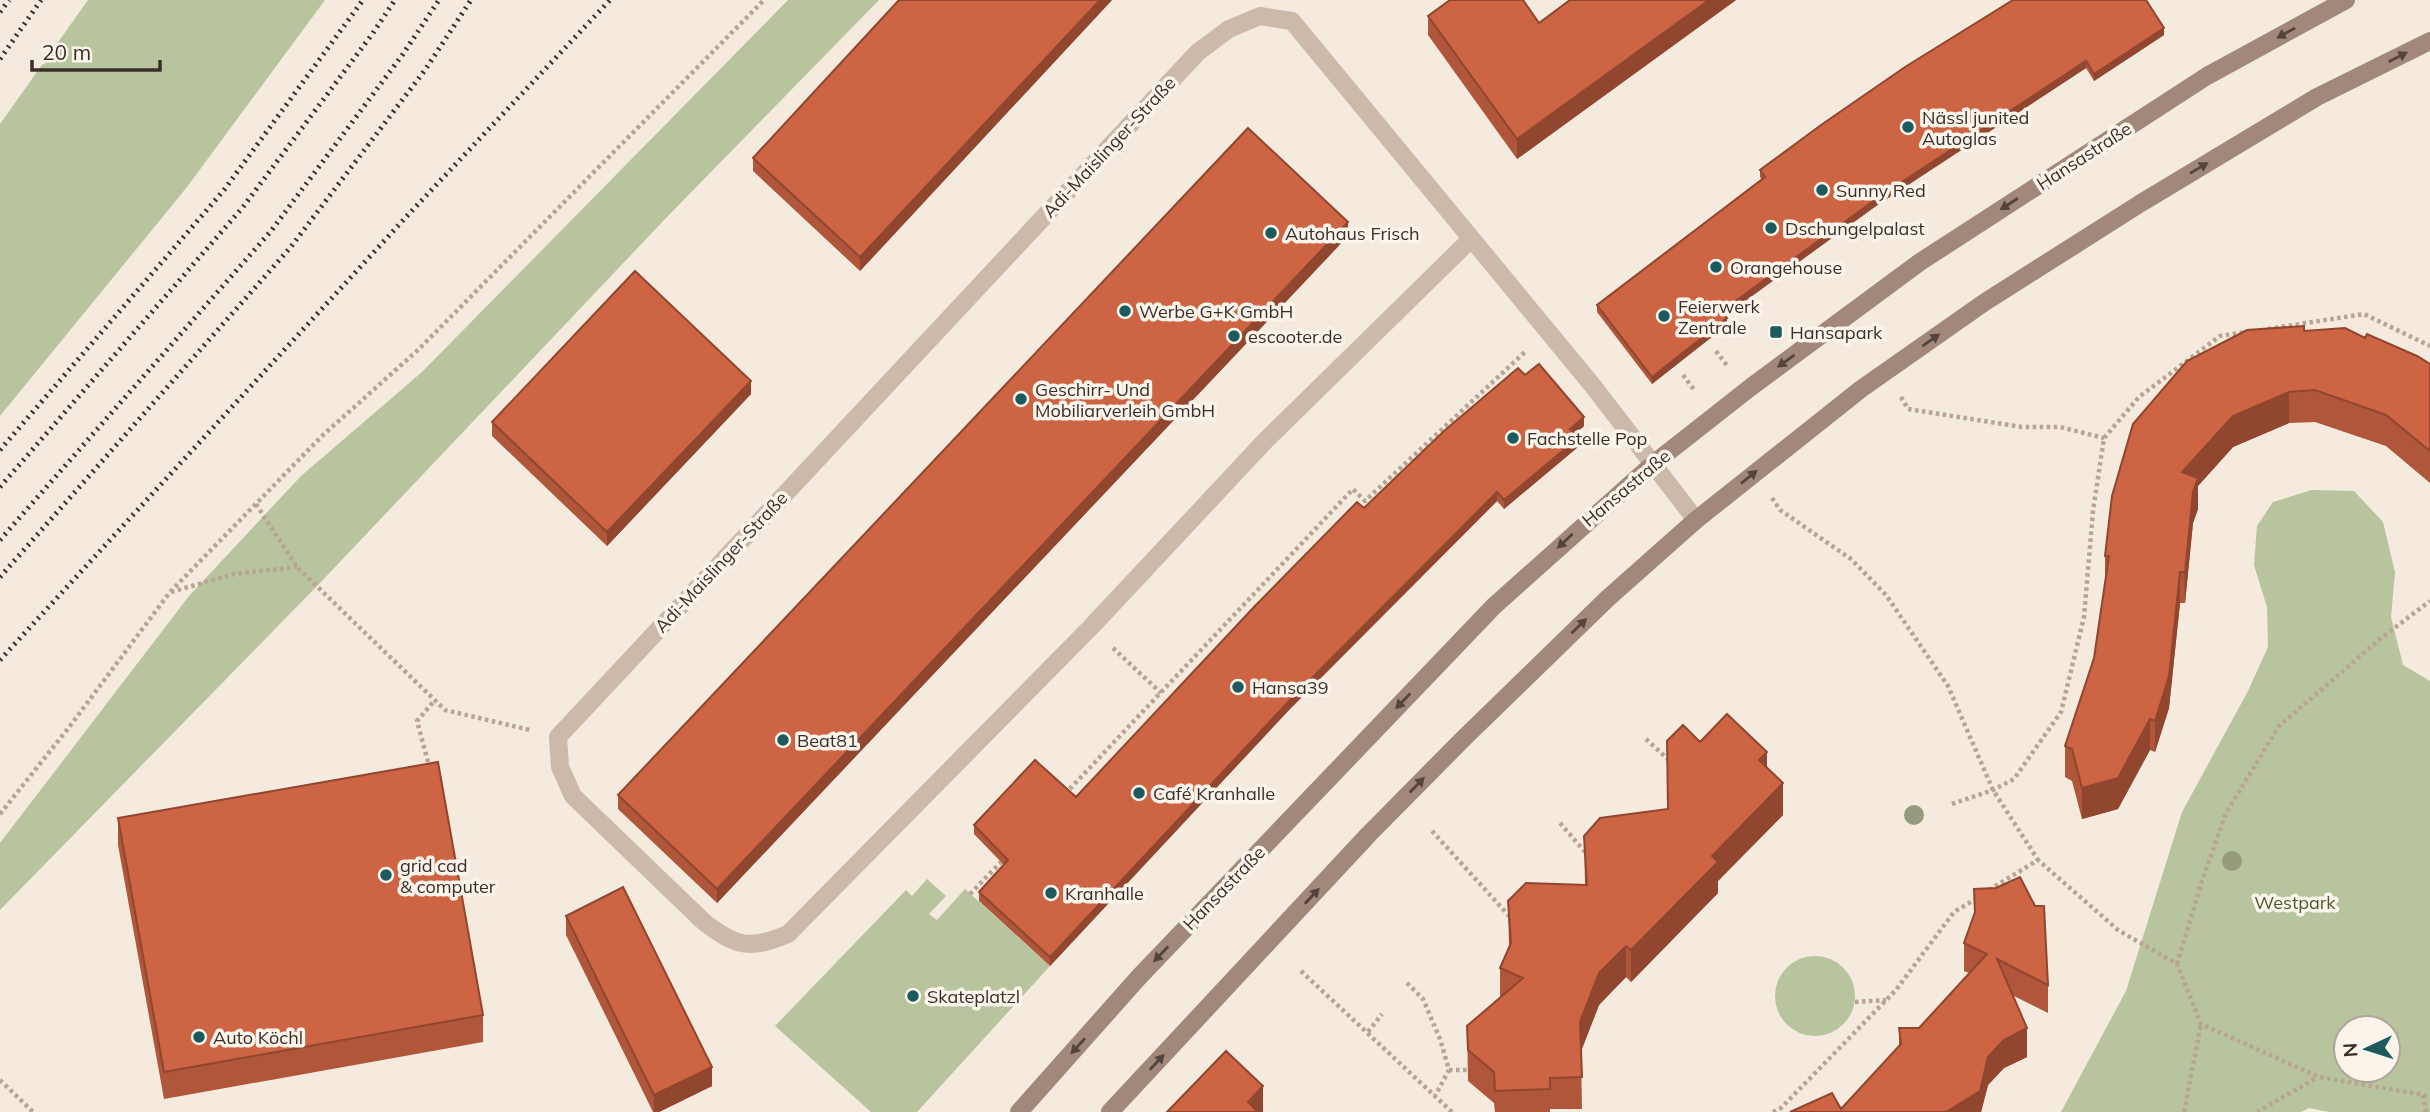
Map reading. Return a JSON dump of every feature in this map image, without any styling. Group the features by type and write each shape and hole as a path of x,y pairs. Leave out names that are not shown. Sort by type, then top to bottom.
{"main road":[{"name":"Hansastraße","path":"1019,1112 1139,977 1494,606 1653,464 1751,387 1920,262 2207,76 2346,0"},
{"path":"1110,1112 1360,844 1463,738 1607,599 1755,472 1861,389 1985,302 2141,203 2317,97 2430,41"}],"lane":[{"name":"Adi-Maislinger-Straße","path":"558,737 1198,52 1229,29 1260,16 1292,21 1547,331 1696,520"},
{"path":"558,737 560,766 573,796 704,922 723,937 742,944 766,944 788,934 1091,627 1266,440 1471,239"}],"path":[{"path":"0,814 170,592 322,436 419,349 764,0"},
{"path":"1952,804 1993,790 2014,779 2061,712 2084,617 2093,511 2104,438 2139,397 2220,336 2364,314 2430,346"},
{"path":"1056,804 1353,489 1365,501 1547,331"},
{"path":"1716,351 1732,373"},
{"path":"1683,375 1714,416"},
{"path":"1908,409 2022,427 2060,427 2104,438"},
{"path":"1755,472 1780,510 1851,559 1886,595 1948,686 1993,790 2038,860 2118,930 2177,964 2201,1024 2184,1112"},
{"path":"256,504 297,567 445,710 558,737"},
{"path":"170,592 234,575 297,567"},
{"path":"2177,964 2225,813 2279,726 2379,639 2430,601"},
{"path":"1091,627 1161,693"},
{"path":"428,762 417,721 435,700"},
{"path":"1646,739 1674,765"},
{"path":"1559,822 1591,859"},
{"path":"1432,831 1486,894 1516,924"},
{"path":"970,894 1008,854"},
{"path":"1773,1112 1781,1108 1886,1000 1954,912 2038,860"},
{"path":"1301,971 1452,1112"},
{"path":"1407,982 1423,999 1440,1039 1449,1070 1435,1097"},
{"path":"1855,1002 1886,1000"},
{"path":"1368,1032 1382,1014"},
{"path":"2201,1024 2319,1077 2430,1096"},
{"path":"1449,1070 1468,1070"},
{"path":"2257,1112 2319,1077"},
{"path":"0,1080 33,1112"},
{"path":"2423,1095 2427,1112"}],"green space":[{"path":"88,0 325,0 187,187 0,416 0,124"},
{"path":"788,0 879,0 666,218 319,584 0,910 0,843 189,596 301,476 422,372"},
{"name":"Westpark","path":"2312,490 2354,491 2383,522 2395,572 2391,617 2403,665 2430,681 2430,1112 2329,1112 2309,1108 2301,1112 2061,1112 2126,991 2182,812 2248,691 2268,647 2267,607 2254,565 2257,526 2273,502"},
{"name":"Skateplatzl","path":"927,879 946,896 929,914 937,920 965,889 1050,966 917,1112 871,1112 775,1026 906,890 912,896"},
{"path":"1807,956 1823,956 1844,967 1855,988 1855,1004 1844,1025 1823,1036 1807,1036 1793,1030 1781,1018 1775,1004 1775,988 1781,974 1793,962"}],"building":[{"path":"899,0 1100,0 860,257 753,158"},
{"path":"1450,0 1523,0 1539,23 1570,0 1709,0 1517,139 1428,16"},
{"path":"2013,0 2146,0 2164,28 2094,74 2086,61 1876,199 1722,311 1727,318 1652,377 1597,305 1765,177 1760,170 1821,125 1905,67"},
{"path":"1248,128 1348,222 717,889 618,795"},
{"path":"635,271 751,381 607,532 492,422"},
{"path":"2304,326 2304,331 2345,328 2365,338 2367,334 2430,364 2430,451 2386,415 2315,390 2289,392 2233,416 2182,472 2198,478 2193,492 2185,572 2180,572 2169,676 2155,721 2150,719 2118,778 2082,788 2072,749 2065,746 2094,658 2109,556 2105,556 2112,496 2133,424 2187,361 2247,330"},
{"path":"1539,364 1584,417 1570,429 1578,438 1504,500 1497,492 1289,701 1050,957 979,892 1008,860 974,825 1035,760 1076,797 1254,607 1357,502 1364,508 1444,431 1518,368 1525,375"},
{"path":"1727,714 1767,752 1759,760 1783,783 1712,856 1718,862 1631,950 1626,946 1599,973 1580,1022 1582,1077 1550,1078 1550,1089 1495,1091 1494,1072 1468,1050 1467,1026 1523,978 1500,968 1511,943 1508,901 1526,883 1587,885 1584,836 1600,818 1668,809 1667,741 1683,725 1700,742"},
{"path":"438,762 483,1015 164,1072 118,818"},
{"path":"2020,877 2035,906 2044,906 2048,985 1997,959 2027,1028 2004,1040 1988,1057 1980,1091 1946,1112 1790,1112 1832,1093 1841,1109 1901,1044 1899,1028 1919,1028 1987,954 1964,943 1975,912 1974,889 1996,888"},
{"path":"623,887 712,1067 654,1095 566,916"},
{"path":"1226,1051 1263,1086 1248,1102 1258,1112 1167,1112"}],"railway":[{"path":"0,12 9,0"},
{"path":"0,59 41,0"},
{"path":"0,450 224,190 363,0"},
{"path":"0,487 243,207 395,0"},
{"path":"0,540 271,231 403,54 439,0"},
{"path":"0,577 290,248 425,70 471,0"},
{"path":"0,660 407,216 610,0"}],"place":[{"name":"Nässl junited Autoglas","path":"1908,127"},
{"name":"Sunny Red","path":"1822,190"},
{"name":"Dschungelpalast","path":"1771,228"},
{"name":"Autohaus Frisch","path":"1271,233"},
{"name":"Orangehouse","path":"1716,267"},
{"name":"Werbe G+K GmbH","path":"1125,311"},
{"name":"Feierwerk Zentrale","path":"1664,316"},
{"name":"Hansapark","path":"1776,332"},
{"name":"escooter.de","path":"1234,336"},
{"name":"Geschirr- Und Mobiliarverleih GmbH","path":"1021,399"},
{"name":"Fachstelle Pop","path":"1513,438"},
{"name":"Hansa39","path":"1238,687"},
{"name":"Beat81","path":"783,740"},
{"name":"Café Kranhalle","path":"1139,793"},
{"name":"grid cad & computer","path":"386,875"},
{"name":"Kranhalle","path":"1051,893"},
{"name":"Skateplatzl","path":"913,996"},
{"name":"Auto Köchl","path":"199,1037"}]}
